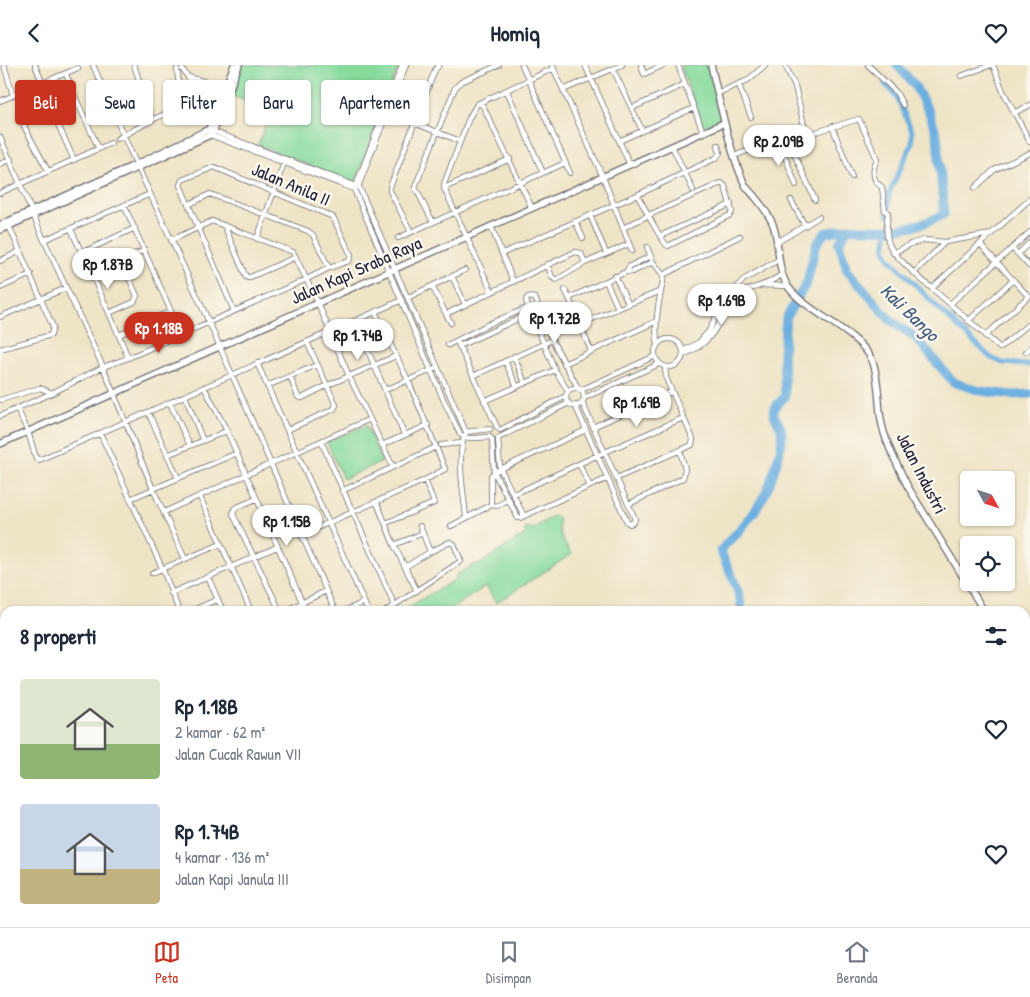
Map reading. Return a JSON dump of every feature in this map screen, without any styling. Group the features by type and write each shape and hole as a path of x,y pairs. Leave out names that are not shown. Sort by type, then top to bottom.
{"street":[{"path":"35,65 41,80"},
{"path":"94,65 124,137 209,322 230,375 332,606"},
{"path":"134,65 139,80"},
{"path":"211,132 234,65"},
{"path":"0,225 138,166 211,132 239,65"},
{"path":"397,80 402,65"},
{"path":"400,80 406,65"},
{"path":"429,85 439,65"},
{"path":"433,223 415,187 437,131 457,85 499,65"},
{"path":"522,65 570,173"},
{"path":"585,65 630,165"},
{"path":"563,90 622,65"},
{"path":"641,65 644,74 662,65"},
{"path":"678,65 703,132"},
{"name":"Jalan Industri","path":"711,65 724,123 734,156 747,189 756,198 772,221 778,260 788,286 794,295 856,341 871,358 881,421 900,471 912,494 981,606"},
{"path":"718,93 748,80 765,65"},
{"path":"785,65 795,86 806,134"},
{"path":"868,65 896,92 904,105"},
{"path":"962,76 992,65 1014,113 1030,142"},
{"path":"0,101 13,95 3,67"},
{"path":"180,67 189,80"},
{"path":"179,80 180,67"},
{"path":"492,292 444,188 444,184 460,141 477,104 553,67 604,177 632,251"},
{"path":"48,80 78,68"},
{"path":"613,69 642,130"},
{"path":"66,74 68,80"},
{"path":"188,77 199,80"},
{"path":"632,108 685,84"},
{"path":"739,85 751,117"},
{"path":"507,91 543,173"},
{"path":"76,99 99,149"},
{"path":"481,102 532,208"},
{"path":"1014,113 1030,105"},
{"path":"620,141 694,108"},
{"path":"734,156 855,119 860,120 877,159 873,176 876,183 882,187 885,211 888,213 887,237 893,253 999,347 1002,348 1030,323"},
{"name":"Jalan Kapi Sraba Raya","path":"0,444 113,392 219,347 724,123"},
{"path":"24,125 48,171"},
{"path":"58,125 74,160"},
{"path":"117,139 144,125"},
{"path":"381,125 357,187 393,270 408,297 466,432 463,440 462,457 466,517"},
{"path":"411,232 389,189 413,125"},
{"path":"420,125 460,141"},
{"path":"832,126 852,177"},
{"path":"211,132 357,187"},
{"path":"0,137 44,240 103,367 153,489 185,559"},
{"path":"788,140 815,200"},
{"path":"0,193 111,143"},
{"path":"780,143 796,185"},
{"path":"503,253 637,195 718,157 720,153 718,145"},
{"path":"672,146 693,190"},
{"path":"975,188 994,170 1030,153"},
{"path":"0,164 11,159"},
{"path":"444,188 510,159"},
{"path":"257,239 285,161"},
{"path":"398,238 565,163"},
{"name":"Jalan Anila II","path":"0,416 52,393 103,367 128,358 329,268 349,261 350,258 333,217 214,167 180,183 188,205"},
{"path":"623,228 649,215 721,183 725,187 732,212 730,215 668,246 664,243 649,215 637,195"},
{"path":"44,240 150,194"},
{"path":"234,311 188,205 210,194 311,232 329,268"},
{"path":"932,288 1030,199"},
{"path":"791,200 805,226"},
{"path":"660,236 730,204"},
{"path":"124,205 181,334"},
{"path":"0,230 32,212"},
{"path":"590,215 606,253"},
{"path":"776,243 819,217"},
{"path":"172,240 212,221 292,251 318,303 349,376 393,467"},
{"path":"575,221 583,238"},
{"path":"224,225 248,278 296,257"},
{"path":"0,349 50,335 53,327 9,226"},
{"path":"491,226 513,281"},
{"path":"71,229 128,358"},
{"path":"81,253 135,229"},
{"path":"950,304 1030,233"},
{"path":"893,253 910,244 924,240 945,242 991,234"},
{"path":"663,275 740,236"},
{"path":"915,272 945,242"},
{"path":"1018,254 1030,242"},
{"path":"547,264 552,277 556,280 585,263 629,244"},
{"path":"980,244 1029,296 985,336"},
{"path":"647,247 652,259 663,275 664,282 657,321 656,336 658,344 655,356 659,364 665,367 679,364 683,353 699,342 709,331 719,310 743,280 778,260"},
{"path":"1013,249 1030,267"},
{"path":"90,273 145,250"},
{"path":"0,261 20,251"},
{"path":"446,314 547,264 578,251 581,253 585,263"},
{"path":"569,298 626,271 630,266 652,259"},
{"path":"109,313 134,302 137,296 120,260"},
{"path":"393,270 402,299 431,371 463,440"},
{"path":"408,297 465,270"},
{"path":"0,288 31,274"},
{"path":"683,353 699,348 706,342 717,327 726,307 736,296 744,290 762,285 783,274"},
{"path":"615,276 628,303"},
{"path":"452,277 465,304"},
{"path":"968,321 1013,280"},
{"path":"606,281 618,308"},
{"path":"762,285 788,286"},
{"path":"432,286 451,323"},
{"path":"0,317 66,288"},
{"path":"566,290 591,351"},
{"path":"580,324 661,291"},
{"path":"342,491 438,446 463,440 499,438 569,403 575,405 627,522 630,524 634,522 635,519 629,504 579,389 552,340 534,298 532,296 528,297 526,300 555,370 567,393 569,403"},
{"path":"17,408 28,432 36,458 39,460 402,299"},
{"path":"448,345 458,343 530,310"},
{"path":"119,335 171,311"},
{"path":"301,535 425,481 444,470 438,446 375,312"},
{"path":"355,321 404,434"},
{"path":"564,364 657,321"},
{"path":"658,344 665,339 674,340 681,346 683,353"},
{"path":"473,375 552,340"},
{"path":"287,430 335,407 335,403 307,342"},
{"path":"458,343 498,429 500,468 524,516"},
{"path":"290,376 300,398 396,355"},
{"path":"514,356 526,383"},
{"path":"466,432 498,429 530,415 573,388 579,389 655,356"},
{"path":"505,361 517,387"},
{"path":"257,363 366,606"},
{"path":"575,405 659,364"},
{"path":"267,387 317,365"},
{"path":"385,391 437,367"},
{"path":"617,478 692,445 693,439 671,392 666,378 665,367"},
{"path":"484,401 555,370"},
{"path":"204,387 227,431 304,606"},
{"path":"0,400 40,388 52,393"},
{"path":"594,427 671,392"},
{"path":"185,396 203,441"},
{"path":"444,401 451,398"},
{"path":"170,403 190,446"},
{"path":"148,412 178,478"},
{"path":"530,415 533,422"},
{"path":"514,494 683,418"},
{"path":"164,512 370,419"},
{"path":"382,445 428,425"},
{"path":"490,429 494,471 518,518 608,478"},
{"path":"492,505 491,476 494,471 586,430"},
{"path":"167,455 227,431"},
{"path":"100,433 162,568 176,606"},
{"path":"321,441 395,606 461,563 452,543 448,543 405,567"},
{"path":"629,504 683,478 684,469 680,450"},
{"path":"130,499 236,453"},
{"path":"579,464 590,486"},
{"path":"386,523 434,503 425,481"},
{"path":"200,497 249,606"},
{"path":"256,499 235,508 233,513 278,606"},
{"path":"451,526 466,517 492,505 497,506 509,499"},
{"path":"376,503 417,591"},
{"path":"420,526 430,552"},
{"path":"394,545 423,533"},
{"path":"152,573 221,544"},
{"path":"171,593 277,547"},
{"path":"208,577 221,606"},
{"path":"296,606 326,591"},
{"path":"202,606 218,599"},
{"path":"356,606 364,602"}],"green space":[{"path":"242,65 399,65 393,80 321,80 321,125 377,125 355,183 258,145 266,125 311,125 311,80 245,80 245,101 235,97 235,82"},
{"path":"680,65 707,65 720,118 704,127"},
{"path":"366,425 382,462 343,479 327,442"},
{"path":"555,515 559,520 562,538 572,554 496,603 486,586 456,606 410,606 456,579 456,575 475,564 478,565 525,534 525,529 528,527 532,529"}],"waterway":[{"name":"Kali Bango","path":"897,65 915,86 929,112 937,135 944,214 922,224 898,229 848,228 839,243 847,270 890,320 916,338 953,382 980,391 1012,395 1030,394"},
{"path":"885,84 893,92 900,104 912,131 912,144 889,193 888,215"},
{"path":"741,606 737,588 721,552 758,506 769,485 779,457 782,436 780,425 774,413 778,404 785,397 783,353 786,318 807,282 816,245 825,233 848,228"},
{"name":"Kali Bango","path":"887,236 885,249 889,258 991,358 1003,363 1030,365"}]}
